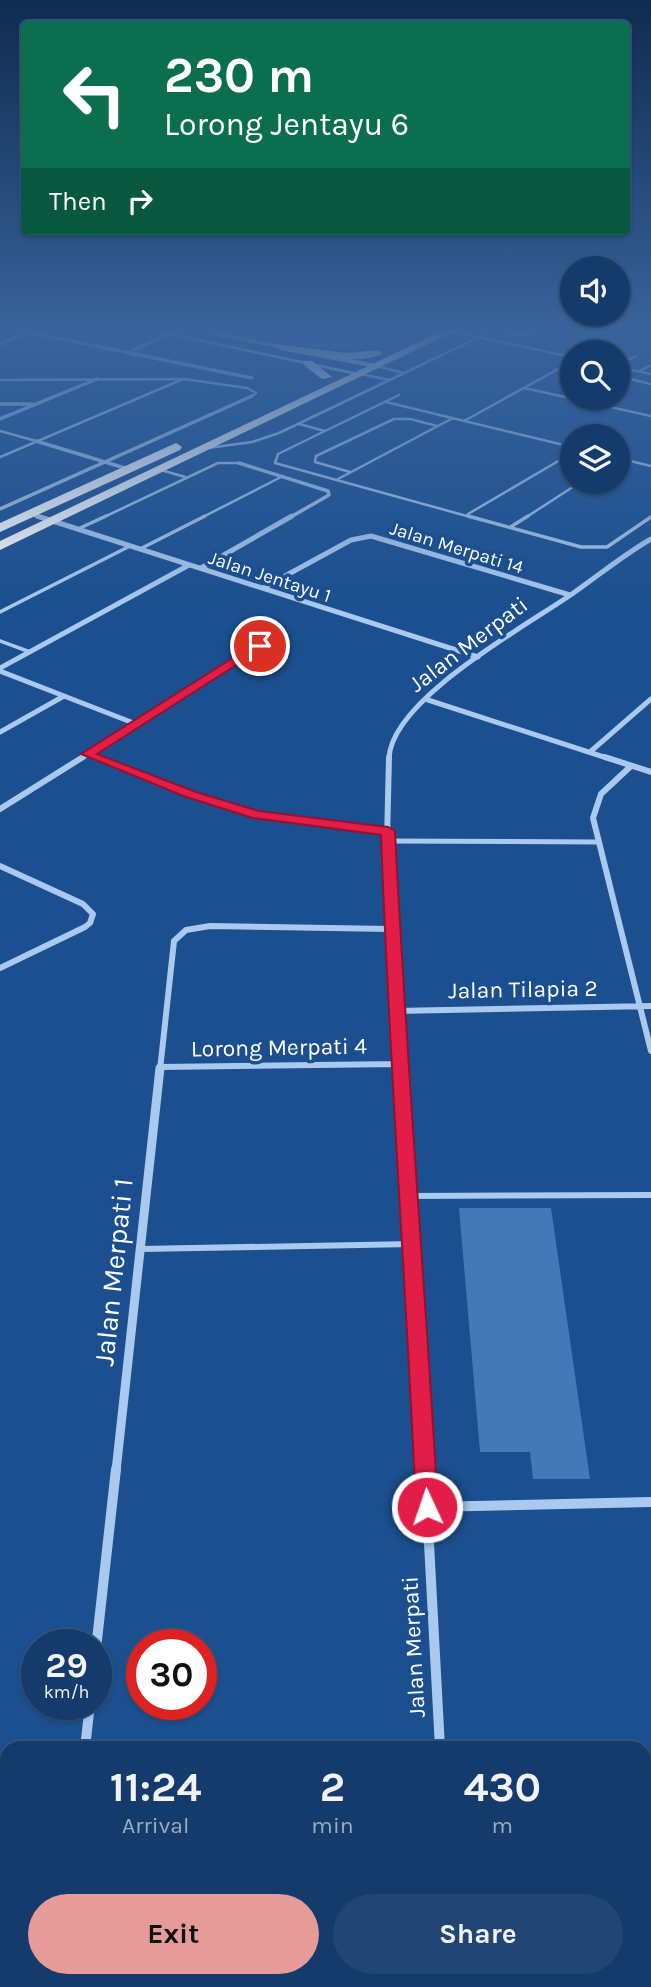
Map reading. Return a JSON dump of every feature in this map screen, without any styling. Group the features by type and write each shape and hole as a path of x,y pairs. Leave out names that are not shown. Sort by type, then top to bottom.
{"highway":[{"path":"0,528 227,423"},
{"path":"0,546 255,423"}],"street":[{"path":"0,509 194,423"},
{"path":"36,441 128,469"},
{"path":"201,568 330,495 327,489 239,463"},
{"name":"Jalan Jentayu 1","path":"31,514 478,657"},
{"name":"Jalan Merpati 14","path":"263,588 351,540 370,536 570,595"},
{"name":"Jalan Merpati","path":"440,1741 413,1244 395,1011 387,841 389,747 394,735 425,699 478,657 650,540"},
{"path":"0,670 189,565"},
{"path":"0,809 281,633"},
{"path":"0,670 136,723"},
{"path":"0,732 64,696"},
{"path":"425,699 651,772"},
{"path":"590,752 651,699"},
{"path":"87,754 191,794 258,815 388,831"},
{"path":"632,766 601,794 595,805 593,818 651,1051"},
{"path":"0,866 83,904 93,914 90,923 85,927 0,968"},
{"name":"Jalan Merpati 1","path":"98,1629 174,941 186,930 211,926 391,929"},
{"name":"Jalan Tilapia 2","path":"395,1011 651,1006"},
{"name":"Lorong Merpati 4","path":"160,1067 399,1065"},
{"path":"427,1507 651,1502"},
{"path":"86,1741 88,1720"}],"lane":[{"path":"0,457 80,423"},
{"path":"342,423 278,454 275,460 282,466 468,514 581,547 607,547 651,517"},
{"path":"350,472 315,462 316,456 386,423"},
{"path":"424,423 437,426"},
{"path":"338,479 444,423"},
{"path":"471,423 560,444"},
{"path":"205,449 252,442 299,424 325,431"},
{"path":"0,430 36,441"},
{"path":"468,514 560,460"},
{"path":"630,461 651,466"},
{"path":"78,529 218,463 239,463"},
{"path":"161,470 186,478"},
{"path":"140,549 283,476"},
{"path":"512,526 562,494"},
{"path":"0,612 130,546"},
{"path":"0,640 30,652"},
{"path":"387,841 598,842"},
{"path":"410,1196 651,1195"},
{"path":"140,1249 413,1244"}],"building":[{"path":"459,1208 551,1208 590,1479 533,1479 530,1452 480,1452"}],"route":[{"path":"260,646 87,754 226,807 258,815 388,831 395,1011 413,1244 427,1507"}]}
